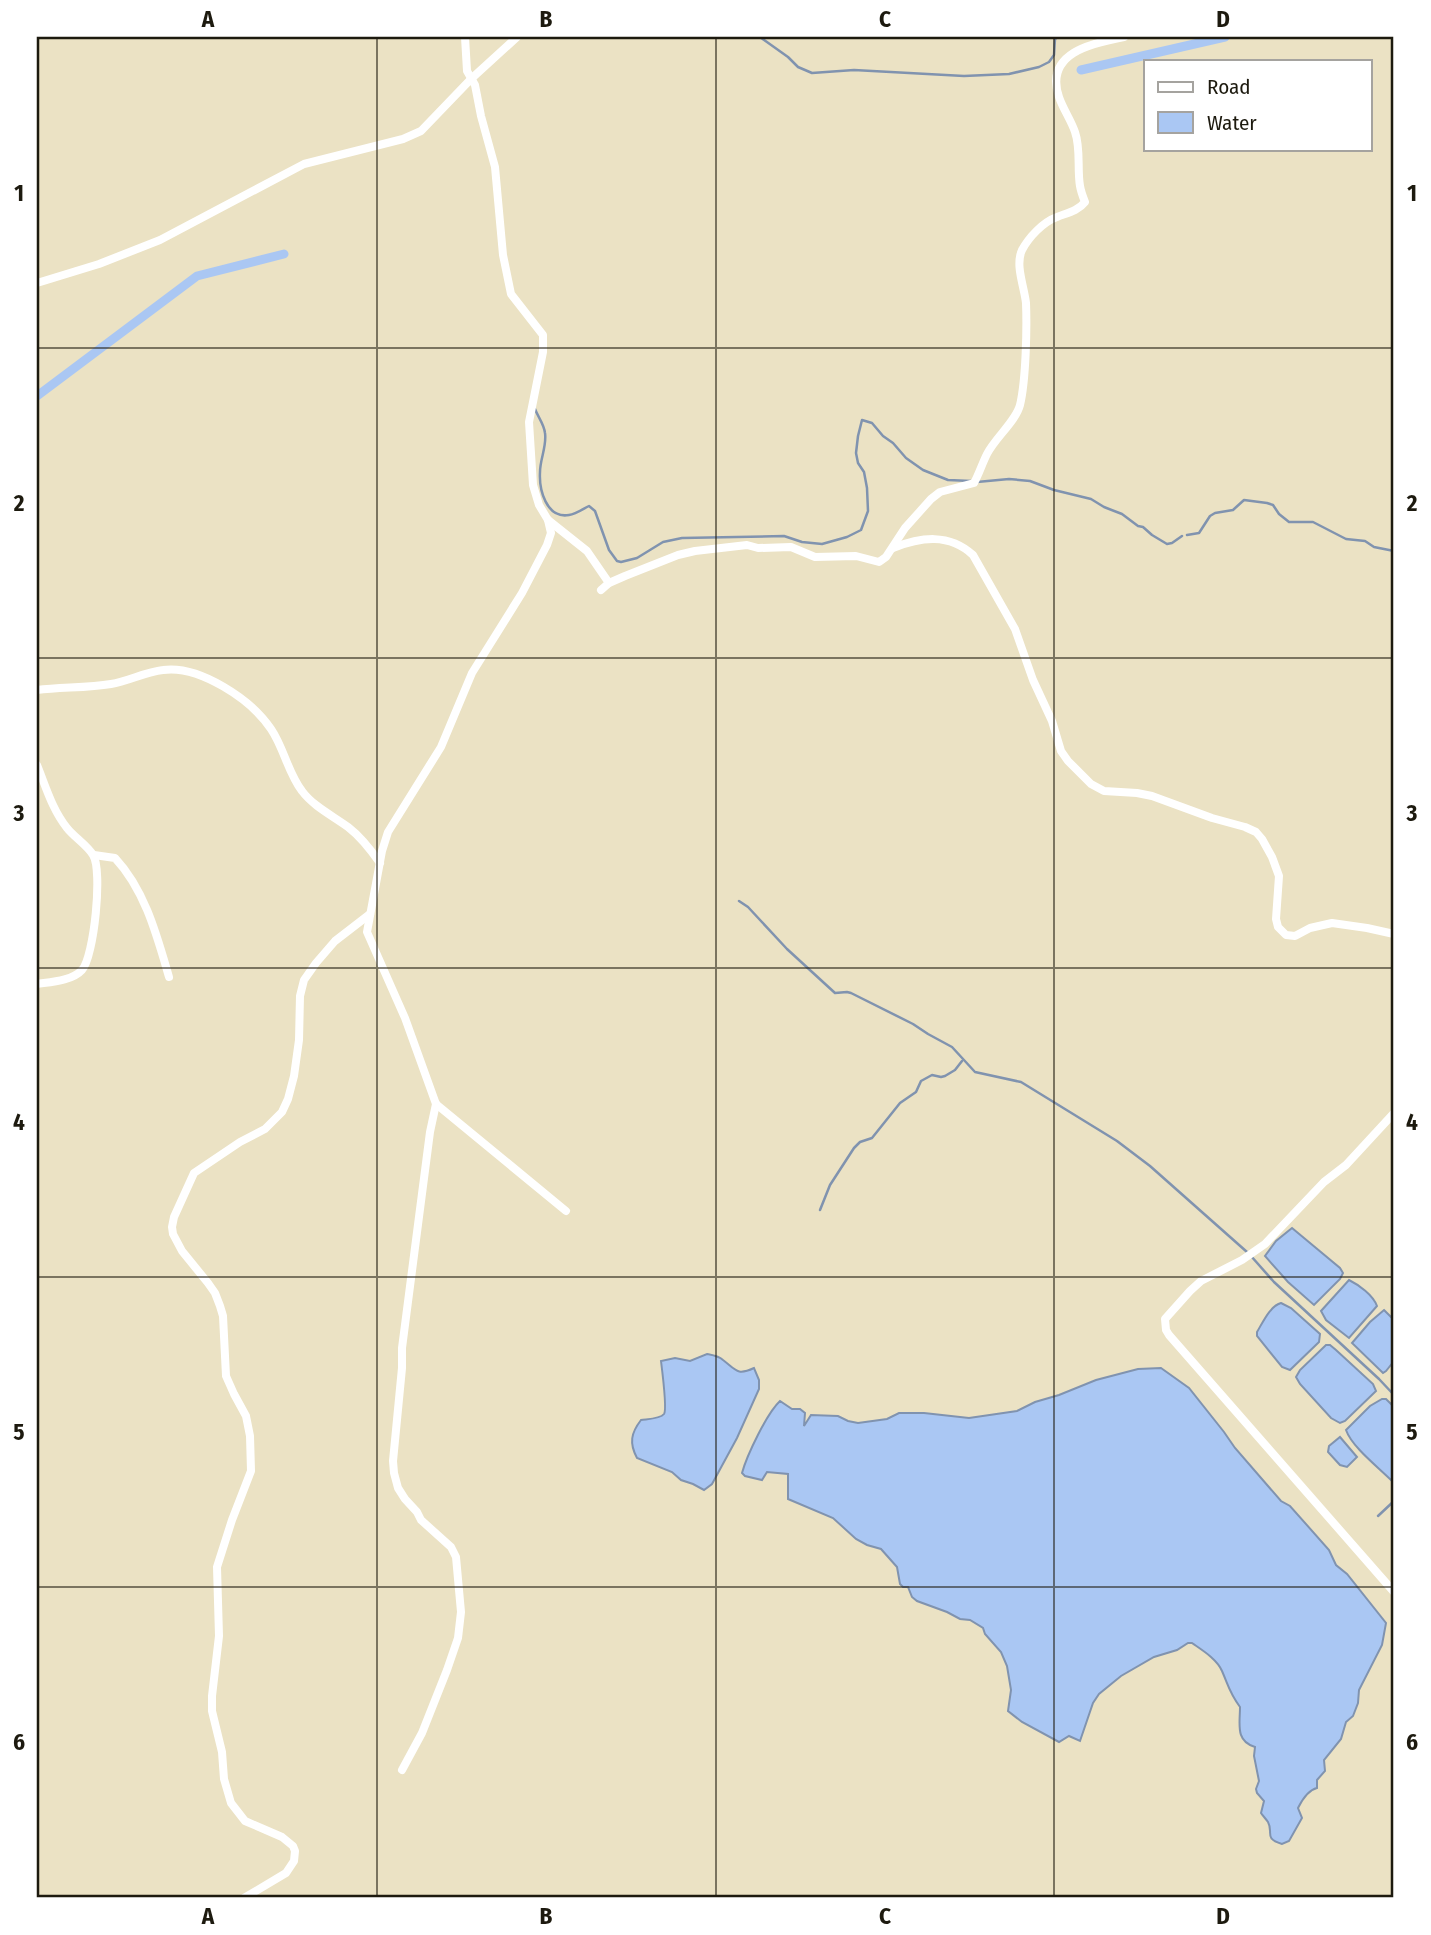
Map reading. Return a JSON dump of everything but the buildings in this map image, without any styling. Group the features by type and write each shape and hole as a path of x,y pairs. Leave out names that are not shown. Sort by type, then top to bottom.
{"street":[{"path":"465,37 467,71 475,85 495,167 503,256 511,294 543,335 543,352 529,422 533,485 551,533 522,593 472,673 441,747 388,832 367,926 369,938 405,1018 436,1104 566,1211"},
{"path":"37,283 99,264 160,240 304,164 404,139 421,131 471,79 517,37"},
{"path":"601,590 609,583 678,555 747,545 758,548 790,547 815,557 856,556 883,561 905,528 931,499 940,492 974,484 987,453 1018,409 1024,368 1026,313 1020,268 1021,253 1027,242 1045,224 1081,207 1085,202 1080,186 1075,130 1056,85 1058,70 1069,56 1084,47 1124,37"},
{"path":"548,520 587,551 609,583"},
{"path":"893,548 933,538 955,542 973,555 1015,629 1033,680 1052,720 1061,751 1091,784 1104,791 1152,796 1256,832 1272,856 1279,876 1276,919 1281,932 1296,936 1310,928 1332,923 1394,934"},
{"path":"37,691 121,682 165,669 182,669 210,679 262,717 277,739 302,792 351,830 380,863"},
{"path":"37,765 54,810 67,828 94,855 114,858 134,882 153,926 169,977"},
{"path":"37,984 77,975 86,965 97,910 94,855"},
{"path":"244,1898 286,1872 294,1861 295,1852 293,1846 282,1837 246,1821 232,1803 224,1779 222,1752 212,1711 219,1622 217,1567 251,1471 250,1436 246,1416 226,1376 223,1316 220,1306 215,1293 182,1251 173,1234 174,1217 194,1173 240,1142 265,1129 282,1112 294,1076 299,1040 300,996 304,980 335,942 370,914"},
{"path":"402,1770 419,1740 447,1670 458,1638 461,1612 456,1558 451,1547 429,1528 405,1500 398,1488 393,1461 402,1348 436,1104"},
{"path":"1394,1113 1346,1165 1324,1182 1265,1244 1242,1260 1201,1281 1165,1319 1169,1335 1394,1592"}],"water":[{"path":"1292,1228 1343,1273 1314,1305 1288,1282 1265,1256 1276,1241"},
{"path":"1349,1280 1365,1291 1377,1306 1349,1338 1326,1320 1321,1311"},
{"path":"1281,1303 1291,1308 1320,1334 1319,1342 1290,1370 1282,1367 1257,1336 1267,1315 1273,1307"},
{"path":"1384,1310 1394,1320 1394,1361 1383,1373 1352,1343"},
{"path":"1326,1345 1330,1345 1373,1384 1376,1391 1340,1423 1331,1418 1296,1377"},
{"path":"707,1354 720,1358 737,1371 744,1372 754,1368 759,1389 712,1484 704,1490 681,1480 672,1472 637,1458 632,1443 633,1434 641,1420 657,1418 664,1414 661,1361 675,1358 690,1361"},
{"path":"1161,1368 1189,1388 1235,1448 1329,1550 1336,1565 1347,1574 1386,1623 1382,1645 1359,1690 1353,1716 1346,1722 1341,1739 1324,1760 1325,1771 1317,1780 1317,1788 1308,1793 1298,1808 1302,1818 1289,1841 1282,1844 1273,1840 1270,1826 1261,1813 1264,1801 1256,1789 1259,1781 1255,1747 1241,1736 1240,1707 1217,1663 1192,1643 1154,1657 1121,1676 1099,1694 1093,1703 1080,1741 1069,1736 1059,1742 1022,1722 1008,1711 1011,1690 1007,1666 1001,1652 983,1628 970,1620 960,1619 917,1601 908,1587 900,1584 897,1567 881,1549 856,1539 833,1518 788,1499 788,1474 767,1472 762,1480 742,1473 758,1435 780,1401 805,1413 804,1426 811,1415 838,1416 858,1423 887,1419 899,1413 969,1418 1017,1411 1096,1380 1138,1369"},
{"path":"1386,1399 1394,1407 1394,1481 1360,1450 1346,1430 1370,1406"},
{"path":"1340,1437 1357,1457 1347,1467 1340,1465 1328,1452 1329,1446"}],"waterway":[{"path":"760,37 798,67 812,73 854,70 964,76 1009,74 1039,67 1049,62 1054,55 1055,39 1058,37"},
{"path":"1081,70 1225,37"},
{"path":"37,396 197,276 284,254"},
{"path":"535,409 545,433 540,479 549,508 561,515 572,514 589,506 595,511 609,550 617,561 621,562 637,558 663,542 682,538 784,536 802,542 822,544 861,530 868,511 864,472 856,453 862,420 872,423 906,458 923,470 948,480 971,481"},
{"path":"977,482 1009,479 1030,481 1091,499 1122,514 1167,544 1182,536"},
{"path":"1187,535 1199,533 1210,516 1233,510 1244,500 1273,505 1289,522 1313,522 1346,539 1365,541 1374,547 1394,551"},
{"path":"739,901 835,993 851,993 913,1024 952,1047 975,1072 1021,1082 1117,1141 1150,1166 1247,1252"},
{"path":"820,1210 830,1185 854,1148 860,1142 872,1138 900,1103 916,1092 921,1081 932,1075 945,1076 955,1070 962,1061"},
{"path":"1251,1256 1274,1282 1394,1395"},
{"path":"1378,1516 1394,1501"}]}
